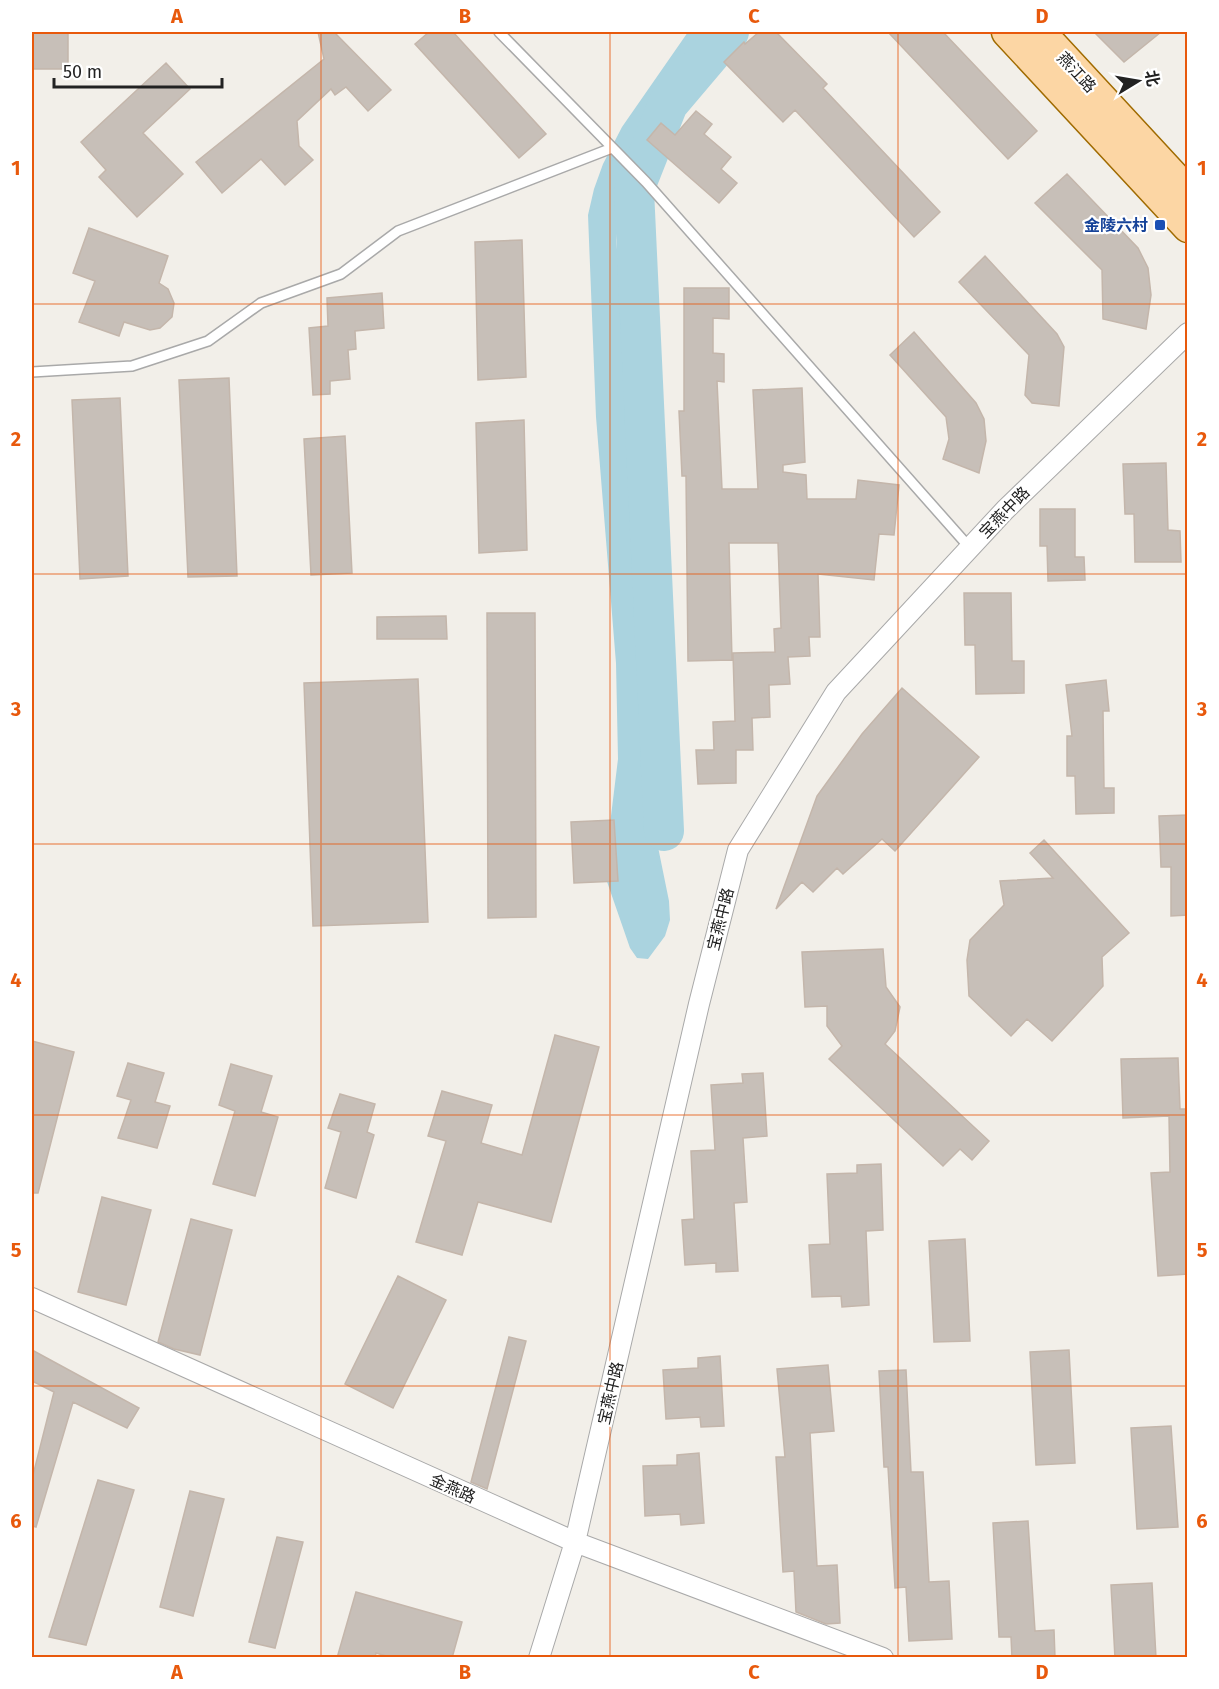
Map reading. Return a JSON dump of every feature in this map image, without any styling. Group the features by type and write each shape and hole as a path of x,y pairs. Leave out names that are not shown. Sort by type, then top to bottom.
{"main road":[{"path":"1007,32 1188,227"},
{"name":"燕江路","path":"1040,32 1188,192"}],"street":[{"name":"宝燕中路","path":"539,1658 575,1542 699,1004 738,850 836,692 1005,510 1188,333"},
{"name":"金燕路","path":"32,1298 575,1542 883,1658"}],"lane":[{"path":"499,32 646,182 970,548"},
{"path":"32,372 132,366 208,341 261,303 341,274 398,231 612,148"}],"water":[{"path":"688,32 722,32 691,83 634,162 617,209 616,240 635,417 657,842 669,901 670,920 665,936 648,959 637,958 630,948 604,873 618,759 616,663 596,417 588,215 603,164 622,127"}],"building":[{"path":"32,32 68,32 68,69 33,69"},
{"path":"318,32 334,32 391,90 368,111 346,87 335,95 331,89 297,121 299,146 313,160 285,185 261,159 222,193 196,162 324,59"},
{"path":"429,32 453,32 546,134 519,158 415,44"},
{"path":"759,32 776,32 827,84 823,88 940,212 914,237 795,110 783,122 724,62 744,42 745,44"},
{"path":"888,32 943,32 1037,131 1008,159"},
{"path":"1094,32 1161,32 1124,62"},
{"path":"166,63 190,89 143,133 183,174 137,217 99,177 106,170 81,142"},
{"path":"696,111 712,124 704,134 731,157 721,169 737,183 719,203 647,140 661,123 675,135"},
{"path":"1067,174 1138,248 1148,268 1151,295 1146,329 1103,319 1102,270 1035,203"},
{"path":"89,228 168,256 159,283 168,289 174,303 172,317 160,328 150,330 124,322 119,336 79,322 95,281 73,273"},
{"path":"522,240 526,377 478,380 475,242"},
{"path":"985,256 1057,334 1064,347 1059,406 1032,403 1025,395 1029,355 959,282"},
{"path":"684,288 729,288 729,319 713,318 713,353 724,354 724,382 717,381 722,489 758,489 753,390 802,388 805,462 783,465 783,472 806,475 807,499 856,499 858,480 899,485 894,535 879,534 874,580 818,574 820,637 809,637 810,656 788,657 790,684 769,685 770,717 752,718 753,750 736,750 736,783 698,784 696,750 714,750 713,722 735,721 733,653 775,652 774,629 781,628 778,543 729,543 732,660 688,661 686,476 682,476 679,411 684,411"},
{"path":"382,293 384,328 355,331 356,349 348,350 350,379 330,381 330,394 313,395 309,328 328,326 327,298"},
{"path":"914,332 976,403 984,419 986,441 979,473 943,459 949,439 946,417 890,355"},
{"path":"229,378 237,576 188,577 179,380"},
{"path":"120,398 128,576 80,579 72,400"},
{"path":"524,420 527,550 479,553 476,423"},
{"path":"345,436 352,573 311,575 304,439"},
{"path":"1166,463 1168,530 1180,531 1181,562 1135,562 1134,514 1125,514 1123,464"},
{"path":"1040,509 1075,509 1075,557 1084,557 1085,580 1048,581 1047,546 1040,546"},
{"path":"964,593 1011,593 1012,661 1024,661 1024,693 976,694 975,645 965,645"},
{"path":"487,613 535,613 536,917 488,918"},
{"path":"446,616 447,639 377,639 377,617"},
{"path":"418,679 428,922 313,926 304,683"},
{"path":"1106,680 1109,711 1103,711 1104,788 1114,788 1114,813 1076,814 1075,776 1067,776 1067,736 1072,736 1066,685"},
{"path":"902,688 979,757 895,851 882,839 843,874 837,868 813,892 802,882 776,909 817,796 862,734"},
{"path":"1188,815 1188,915 1171,916 1171,867 1161,867 1159,816"},
{"path":"614,820 618,881 574,883 571,822"},
{"path":"1044,840 1129,933 1102,957 1103,986 1052,1041 1027,1019 1011,1036 969,996 967,960 970,940 1004,905 1000,881 1053,878 1030,853"},
{"path":"883,949 886,987 900,1007 895,1031 885,1044 989,1141 972,1160 960,1149 943,1166 829,1059 842,1046 827,1026 827,1006 805,1007 802,952"},
{"path":"555,1035 599,1047 551,1222 478,1202 462,1255 416,1242 446,1141 428,1136 442,1091 492,1105 481,1143 522,1155"},
{"path":"32,1041 74,1052 38,1193 32,1193"},
{"path":"1178,1058 1180,1109 1188,1109 1188,1274 1158,1276 1151,1173 1170,1172 1169,1116 1123,1118 1121,1059"},
{"path":"128,1063 164,1073 155,1102 170,1106 157,1148 118,1138 131,1100 117,1096"},
{"path":"231,1064 272,1076 261,1112 278,1117 255,1196 213,1184 235,1111 219,1105"},
{"path":"763,1073 767,1136 743,1138 747,1202 734,1203 738,1271 716,1272 716,1263 685,1265 682,1220 694,1219 691,1151 715,1150 711,1085 743,1083 742,1074"},
{"path":"340,1094 375,1104 367,1132 374,1135 356,1198 325,1188 341,1132 328,1128"},
{"path":"881,1164 883,1230 866,1231 869,1305 842,1307 841,1296 812,1297 809,1245 830,1244 827,1174 857,1173 857,1165"},
{"path":"102,1197 151,1210 126,1305 78,1292"},
{"path":"191,1219 232,1230 200,1355 174,1349 158,1342"},
{"path":"965,1239 970,1341 934,1342 929,1241"},
{"path":"398,1276 446,1300 393,1408 345,1384"},
{"path":"509,1337 526,1341 487,1489 471,1482"},
{"path":"32,1350 139,1408 127,1428 73,1402 36,1527 32,1526 32,1479 54,1392 32,1381"},
{"path":"1069,1350 1075,1463 1036,1465 1030,1352"},
{"path":"720,1356 724,1426 701,1427 700,1417 666,1419 663,1370 698,1368 698,1358"},
{"path":"828,1365 834,1431 810,1433 817,1566 837,1565 840,1623 826,1624 796,1612 794,1571 783,1572 776,1457 785,1457 777,1369"},
{"path":"906,1370 911,1472 923,1472 929,1582 949,1581 952,1639 909,1641 906,1587 895,1588 888,1467 884,1467 879,1371"},
{"path":"1171,1426 1178,1527 1137,1529 1131,1428"},
{"path":"699,1453 704,1523 681,1525 680,1514 645,1516 643,1466 677,1465 677,1455"},
{"path":"98,1480 134,1490 86,1645 49,1637"},
{"path":"190,1491 224,1499 193,1616 160,1607"},
{"path":"1028,1521 1035,1631 1054,1630 1055,1658 1012,1658 1011,1637 999,1637 993,1523"},
{"path":"277,1537 303,1542 275,1648 249,1642"},
{"path":"1152,1583 1156,1658 1115,1658 1111,1585"},
{"path":"356,1592 462,1622 452,1658 393,1658 376,1653 375,1658 337,1658"}],"waterway":[{"path":"664,831 634,190 668,104 729,32"}],"place":[{"name":"金陵六村","path":"1160,225"}]}
